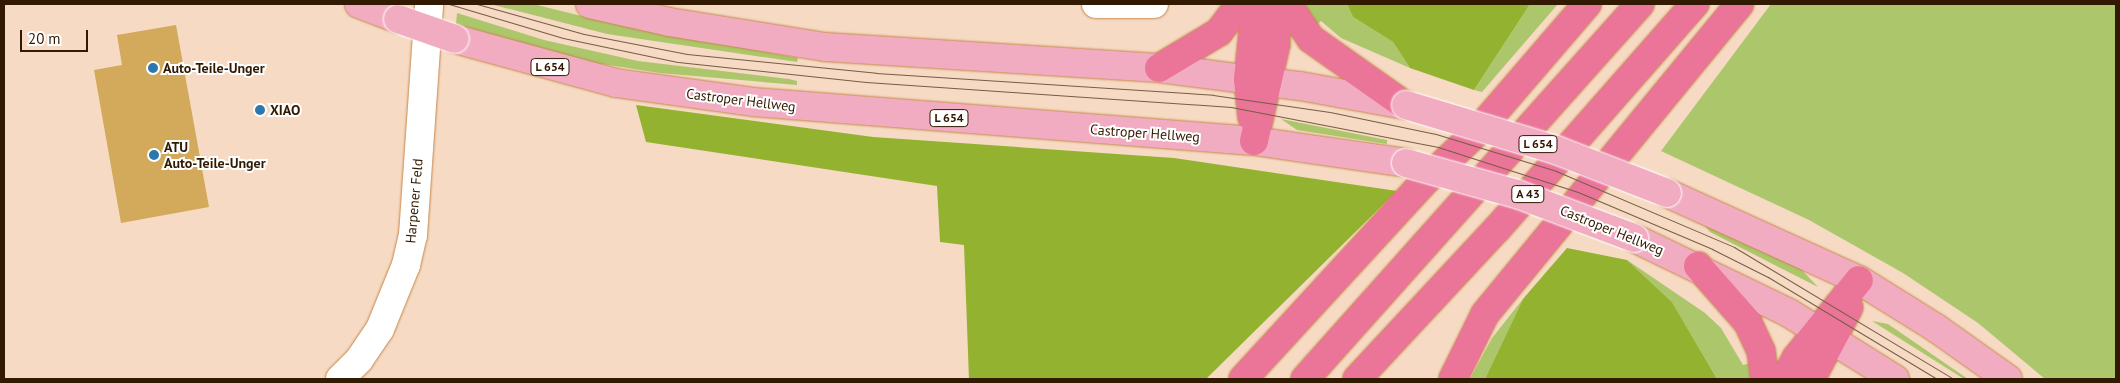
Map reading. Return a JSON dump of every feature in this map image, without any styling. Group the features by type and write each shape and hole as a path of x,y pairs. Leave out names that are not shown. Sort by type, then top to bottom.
{"highway":[{"path":"1159,68 1219,32 1240,4"},
{"path":"1254,141 1258,80 1256,4"},
{"path":"1258,80 1276,44 1276,4"},
{"path":"1287,4 1311,39 1404,105"},
{"path":"1427,179 1462,130 1570,4"},
{"path":"1243,379 1427,179 1477,132 1586,4"},
{"path":"1305,379 1640,4"},
{"name":"A 43","path":"1357,379 1497,229 1695,4"},
{"path":"1453,379 1484,314 1740,4"},
{"path":"1698,266 1748,324 1761,350 1765,379"},
{"path":"1785,379 1826,335 1859,280"},
{"path":"1811,379 1826,335"}],"main road":[{"name":"Castroper Hellweg","path":"359,4 455,40 616,83 753,102 1254,141 1406,163 1517,194 1634,238 1698,266 1826,335 1895,379"},
{"name":"L 654","path":"590,4 669,22 825,47 1159,68 1258,80 1404,105 1556,150 1667,193 1859,280 1936,328 2008,379"}],"street":[{"name":"Harpener Feld","path":"340,379 360,360 380,329 406,265 413,235 429,4"},
{"path":"1096,4 1154,4"}],"green space":[{"path":"490,4 533,4 614,24 798,58 797,62 607,34"},
{"path":"1299,4 1347,4 1353,17 1393,42 1410,68 1341,38 1321,21 1314,27"},
{"path":"1347,4 1530,4 1474,90 1410,68 1393,42 1353,17"},
{"path":"1530,4 1558,4 1482,92 1474,90"},
{"path":"1771,4 2116,4 2116,379 2045,379 1978,323 1903,273 1809,220 1661,151"},
{"path":"457,13 544,40 638,61 789,79 797,81 797,85 660,73 589,62 456,24"},
{"path":"636,105 873,137 1174,158 1397,191 1206,379 969,379 964,245 940,242 937,186 646,142"},
{"path":"1281,119 1387,140 1387,144 1297,130"},
{"path":"1703,224 1798,266 1818,287 1710,232"},
{"path":"1567,248 1627,260 1672,302 1717,379 1485,379 1523,299"},
{"path":"1627,260 1705,313 1721,328 1743,365 1755,362 1753,379 1717,379 1672,302"},
{"path":"1523,299 1485,379 1470,379 1492,338"},
{"path":"1872,321 1888,324 1968,379 1964,379"}],"building":[{"name":"ATU Auto-Teile-Unger","path":"176,25 209,207 121,223 94,70 122,65 117,35"}],"tram line":[{"path":"449,4 563,38 678,62 866,82 1231,107 1438,147 1578,192 1712,249 1768,277 1937,379"},
{"path":"477,4 584,34 687,54 876,73 1213,95 1330,112 1436,134 1556,171 1734,247 1954,379"}],"place":[{"name":"Auto-Teile-Unger","path":"153,68"},
{"name":"XIAO","path":"260,110"},
{"name":"ATU Auto-Teile-Unger","path":"154,155"}]}
